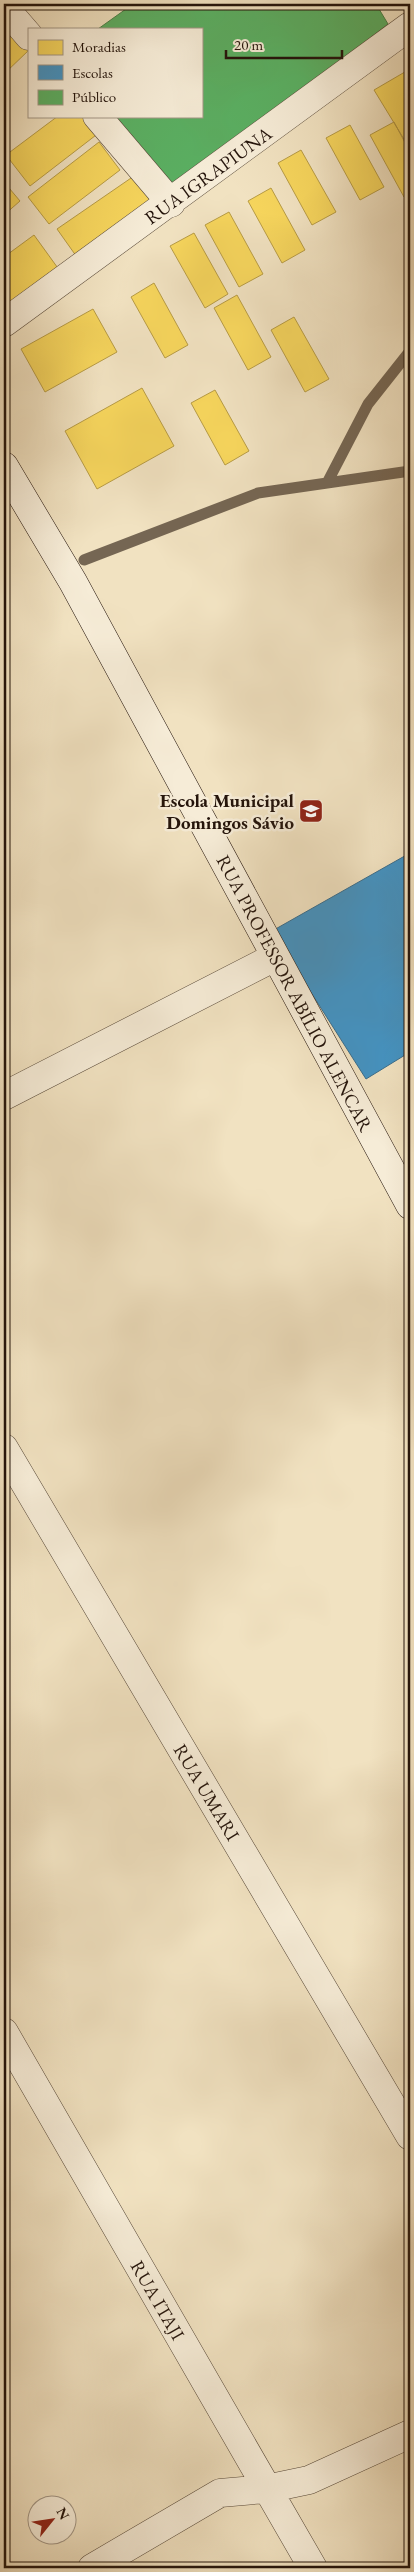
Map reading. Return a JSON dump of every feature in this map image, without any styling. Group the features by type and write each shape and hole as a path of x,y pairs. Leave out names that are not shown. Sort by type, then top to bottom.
{"street":[{"path":"4,7 28,35"},
{"name":"RUA IGRAPIUNA","path":"4,323 171,203 410,26"},
{"path":"99,118 171,203"},
{"name":"RUA PROFESSOR ABÍLIO ALENCAR","path":"4,466 52,550 73,582 410,1205"},
{"path":"4,1096 276,957"},
{"name":"RUA UMARI","path":"4,1448 410,2136"},
{"name":"RUA ITAJI","path":"4,2032 313,2568"},
{"path":"92,2568 220,2493 266,2489 309,2480 410,2434"}],"building: Moradias":[{"path":"4,17 28,42 28,51 4,74"},
{"path":"410,69 410,149 374,90"},
{"path":"55,118 90,118 100,132 30,186 6,155"},
{"path":"394,122 410,152 410,193 404,197 370,135"},
{"path":"350,125 384,187 360,200 326,138"},
{"path":"99,142 120,170 49,224 28,197"},
{"path":"301,150 336,212 312,225 278,163"},
{"path":"134,176 155,207 79,260 57,229"},
{"path":"4,182 20,201 4,215"},
{"path":"271,188 305,250 282,263 248,201"},
{"path":"229,212 263,274 239,287 205,225"},
{"path":"194,233 228,294 205,308 170,246"},
{"path":"34,235 60,271 4,311 4,257"},
{"path":"154,283 188,345 165,358 131,297"},
{"path":"237,295 271,357 248,370 214,308"},
{"path":"93,309 117,352 45,392 21,349"},
{"path":"294,317 329,379 305,392 271,330"},
{"path":"142,388 174,446 97,489 65,431"},
{"path":"215,390 249,451 225,465 191,403"}],"building: Escolas":[{"path":"410,853 410,1052 366,1079 272,931"}],"building: Público":[{"path":"133,4 376,4 388,24 176,190 111,118 202,118 202,28 99,28"}],"waterway":[{"path":"327,483 368,404 410,351"},
{"path":"84,560 258,493 410,471"}],"place":[{"name":"Escola Municipal Domingos Sávio","path":"311,811"}]}
